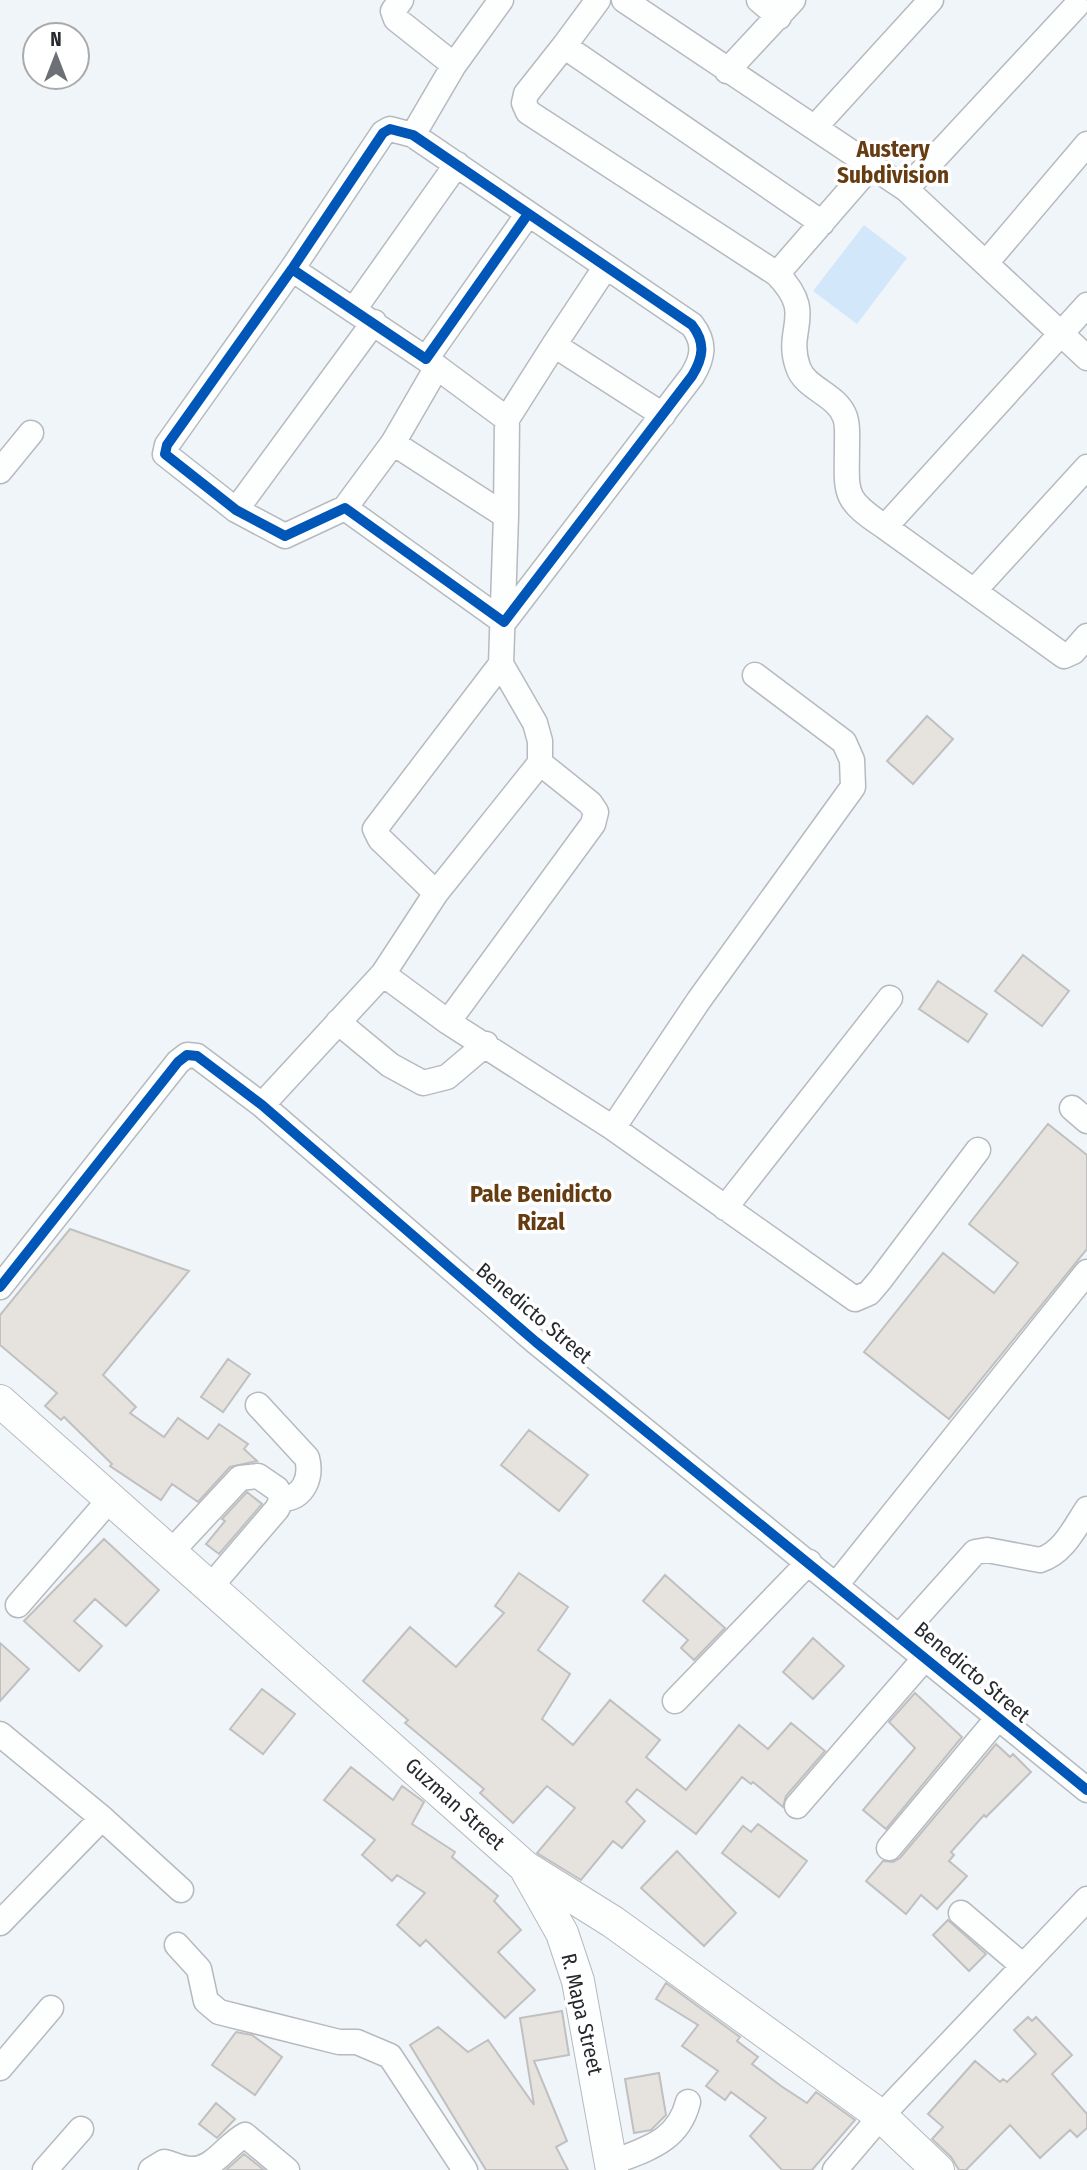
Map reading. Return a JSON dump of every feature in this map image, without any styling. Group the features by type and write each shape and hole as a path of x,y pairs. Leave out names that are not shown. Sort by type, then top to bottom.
{"main road":[{"name":"Guzman Street","path":"0,1401 525,1867 612,1922 881,2116 938,2170"},
{"name":"R. Mapa Street","path":"525,1867 562,1934 578,1981 591,2039 611,2166"}],"street":[{"path":"401,0 393,11 396,19 454,65"},
{"path":"413,135 454,65 501,0"},
{"path":"598,0 526,94 524,103 528,112 777,274 791,288 800,317 796,360 798,370 834,402 845,418 847,491 857,509 1064,656 1073,652 1087,636"},
{"path":"624,0 906,190 1087,358"},
{"path":"727,71 786,8 759,0"},
{"path":"816,127 931,0"},
{"path":"906,190 1078,7"},
{"path":"564,46 822,223"},
{"path":"504,622 663,415 701,361 698,333 692,325 413,135 390,129 383,133 292,269 167,445 165,454 236,510 285,536 345,508 394,443 432,363 528,214"},
{"path":"986,263 1087,144"},
{"path":"236,510 365,315 457,164"},
{"path":"777,274 870,167"},
{"path":"436,893 380,839 376,829 501,664 507,419 605,268"},
{"path":"292,269 365,315 507,419"},
{"path":"885,527 1087,305"},
{"path":"554,345 663,415"},
{"path":"0,471 31,433"},
{"path":"394,443 506,516"},
{"path":"974,591 1087,467"},
{"path":"345,508 504,622"},
{"path":"262,1105 383,974 436,893 540,763 540,741 535,723 501,664"},
{"path":"612,1128 699,1000 853,787 852,760 844,743 755,675"},
{"path":"448,1023 593,824 596,813 590,803 540,763"},
{"path":"383,974 448,1023 486,1044 612,1128 855,1299 869,1293 880,1280 978,1150"},
{"path":"725,1208 890,998"},
{"path":"338,1022 390,1065 423,1083 447,1077 486,1044"},
{"name":"Benedicto Street","path":"0,1287 178,1062 187,1055 197,1056 262,1105 536,1342 1087,1790"},
{"path":"842,1590 1057,1320 1087,1272"},
{"path":"1057,1320 1087,1296"},
{"path":"258,1405 307,1458 310,1469 310,1477 300,1491 290,1499 282,1499"},
{"path":"172,1551 240,1478 258,1476 278,1489 282,1499"},
{"path":"18,1605 111,1498"},
{"path":"211,1586 282,1499"},
{"path":"899,1637 969,1555 987,1550 1040,1560 1048,1558 1056,1554 1087,1509"},
{"path":"675,1701 809,1562"},
{"path":"797,1806 925,1658"},
{"path":"890,1847 997,1719"},
{"path":"0,1734 102,1818 181,1890"},
{"path":"0,1923 102,1818"},
{"path":"835,2170 881,2116 1087,1899"},
{"path":"961,1913 1023,1966"},
{"path":"177,1945 199,1969 206,2001 219,2012 339,2042 357,2042 390,2056 465,2170"},
{"path":"0,2068 51,2008"},
{"path":"611,2166 665,2141 676,2123 685,2116 688,2102"},
{"path":"45,2170 81,2129"},
{"path":"151,2170 164,2162 187,2169 209,2166 233,2141 245,2135 288,2170"}],"shaded area":[{"path":"864,225 907,258 857,324 813,291"}],"building":[{"path":"927,716 953,739 913,784 887,761"},
{"path":"1023,955 1069,991 1042,1026 995,991"},
{"path":"938,981 987,1014 968,1042 919,1009"},
{"path":"1048,1124 1087,1155 1087,1249 949,1419 864,1352 943,1253 994,1293 1018,1263 969,1224"},
{"path":"70,1229 189,1271 103,1375 136,1407 130,1413 164,1437 178,1418 208,1439 219,1424 248,1444 244,1449 257,1461 230,1467 198,1502 172,1484 161,1500 110,1466 112,1464 64,1417 61,1420 45,1406 57,1393 0,1345 0,1315"},
{"path":"228,1359 250,1374 223,1412 201,1397"},
{"path":"529,1430 588,1475 559,1511 501,1465"},
{"path":"247,1492 262,1504 219,1554 206,1544 225,1521 222,1519"},
{"path":"104,1539 159,1590 126,1626 95,1599 74,1621 102,1646 79,1671 24,1621"},
{"path":"519,1573 568,1607 538,1650 570,1674 542,1719 573,1745 610,1700 660,1740 646,1757 686,1790 739,1725 768,1749 791,1723 825,1751 786,1796 783,1807 753,1782 751,1784 742,1777 696,1834 637,1789 626,1802 645,1821 622,1848 613,1841 581,1880 537,1853 575,1808 547,1786 513,1823 480,1793 484,1789 405,1723 408,1720 363,1681 410,1627 456,1667 504,1613 495,1606"},
{"path":"665,1575 725,1628 694,1660 681,1648 688,1640 643,1601"},
{"path":"813,1638 844,1666 813,1699 783,1672"},
{"path":"0,1643 29,1669 0,1701"},
{"path":"262,1689 295,1714 263,1754 230,1729"},
{"path":"915,1693 962,1737 886,1829 863,1810 915,1748 889,1722"},
{"path":"996,1744 1010,1757 1013,1754 1031,1772 986,1817 984,1815 951,1852 954,1855 949,1861 967,1876 937,1909 921,1895 906,1914 866,1881 883,1861 893,1862 900,1858"},
{"path":"351,1767 393,1800 402,1786 424,1802 412,1824 455,1852 452,1857 498,1896 494,1901 521,1930 498,1952 535,1990 505,2018 426,1940 420,1946 397,1925 425,1893 397,1875 392,1881 362,1855 375,1840 324,1800"},
{"path":"758,1824 807,1861 779,1897 722,1853 743,1826 751,1832"},
{"path":"677,1851 736,1913 704,1946 641,1888"},
{"path":"948,1920 986,1954 969,1971 933,1935"},
{"path":"666,1983 740,2037 737,2041 758,2057 752,2064 781,2086 807,2103 816,2092 855,2120 812,2170 782,2170 750,2136 766,2118 731,2092 725,2100 706,2086 718,2071 682,2046 698,2025 656,1999"},
{"path":"562,2011 569,2055 534,2061 567,2141 556,2147 568,2170 486,2170 410,2045 438,2027 468,2052 488,2040 534,2105 520,2018"},
{"path":"1028,2017 1032,2021 1036,2017 1072,2055 1052,2074 1087,2114 1087,2128 1077,2137 1070,2130 1040,2158 1010,2125 966,2170 959,2170 951,2157 932,2139 943,2127 928,2114 975,2061 1000,2082 1003,2079 1007,2082 1036,2054 1014,2030"},
{"path":"236,2032 252,2035 282,2057 255,2095 212,2065"},
{"path":"659,2073 666,2115 651,2130 634,2133 625,2079"},
{"path":"216,2103 235,2119 217,2138 199,2124"},
{"path":"244,2154 264,2170 226,2170"}],"cycle path":[{"path":"292,269 383,133 390,129 413,135 692,325 701,344 699,363 692,376 504,622 345,508 285,536 236,510 165,454 167,445 292,269 426,359 528,214"},
{"path":"0,1287 178,1062 187,1055 197,1056 262,1105 536,1342 1087,1790"}],"district":[{"name":"Austery Subdivision","path":"893,162"},
{"name":"Pale Benidicto Rizal","path":"541,1208"}]}
